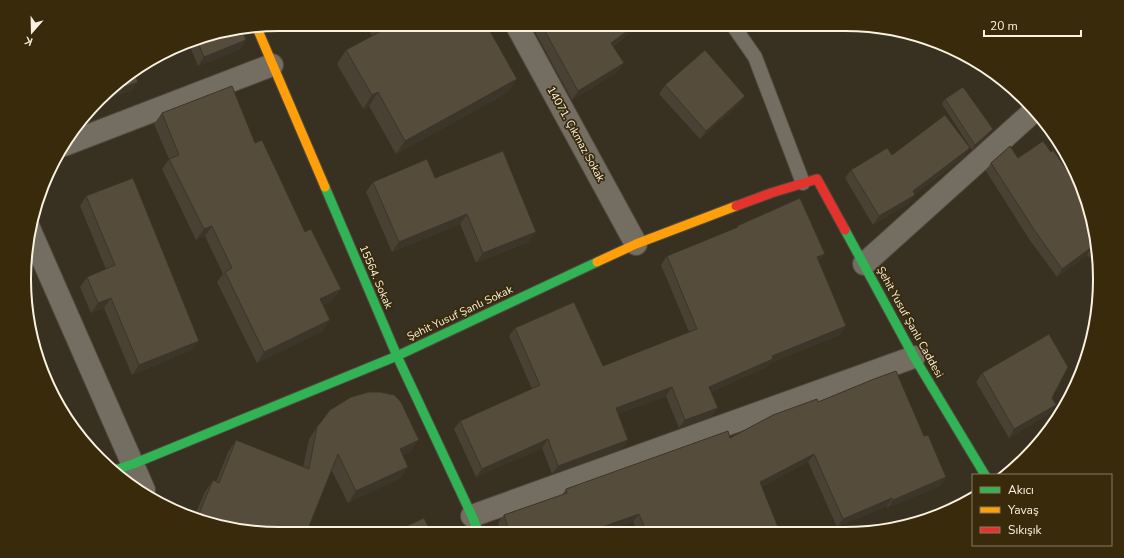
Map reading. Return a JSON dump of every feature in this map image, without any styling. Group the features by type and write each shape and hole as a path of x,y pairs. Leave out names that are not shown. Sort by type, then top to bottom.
{"street":[{"name":"14071. Çıkmaz Sokak","path":"520,31 636,244"},
{"name":"15564. Sokak","path":"259,32 396,356 475,525"},
{"path":"73,142 272,65"},
{"path":"864,264 1030,114"},
{"name":"Şehit Yusuf Şanlı Sokak","path":"124,467 396,356 636,244 772,193 810,181"},
{"name":"Şehit Yusuf Şanlı Caddesi","path":"810,181 864,264 914,357 984,474"},
{"path":"34,241 124,467 138,483"},
{"path":"475,525 914,357"}],"lane":[{"path":"737,31 755,57 810,181"}],"building":[{"path":"381,31 490,31 517,79 405,141 378,92 372,95 346,50"},
{"path":"545,31 627,31 611,43 624,63 578,91"},
{"path":"243,34 246,40 204,57 199,44 215,39"},
{"path":"705,50 745,96 706,131 665,85"},
{"path":"136,76 138,82 120,89"},
{"path":"232,86 255,143 262,140 305,232 311,229 341,289 320,299 330,320 264,352 225,272 232,268 212,226 204,229 169,159 179,155 162,113"},
{"path":"963,87 993,129 975,145 945,99"},
{"path":"945,115 970,148 913,191 915,195 879,216 851,170 887,148 892,155"},
{"path":"1043,141 1051,152 1053,150 1068,172 1080,199 1085,215 1091,248 1062,269 1035,231 991,163 1010,146 1018,158"},
{"path":"503,151 536,232 483,253 467,214 399,242 373,182 427,159 435,178"},
{"path":"133,178 199,341 139,365 111,298 98,303 87,277 115,265 86,196"},
{"path":"800,198 825,254 817,257 846,326 772,356 773,359 709,387 718,408 685,420 672,387 616,408 628,440 558,466 548,439 482,469 460,421 540,385 515,328 574,302 603,366 697,329 667,256 738,227 737,226"},
{"path":"1049,334 1068,367 1052,398 1056,405 1014,429 982,373"},
{"path":"896,371 924,436 928,435 946,477 893,500 892,498 843,519 814,454 760,482 778,527 644,527 639,514 602,527 508,527 504,515 567,493 566,489 728,431 730,438 773,415 817,399 818,402"},
{"path":"369,392 380,392 394,395 401,402 419,440 400,449 408,467 356,491 338,454 309,527 247,525 215,519 199,514 213,480 219,483 236,440 309,469 317,427 330,410 351,397"},
{"path":"424,518 428,527 405,527"}],"traffic: fast":[{"path":"325,187 397,356 477,527"},
{"path":"845,230 914,357 984,474"},
{"path":"119,469 397,356 597,262"}],"traffic: slow":[{"path":"259,32 325,187"},
{"path":"597,262 636,244 736,206"}],"traffic: jam":[{"path":"736,206 771,193 817,179 845,230"}]}
